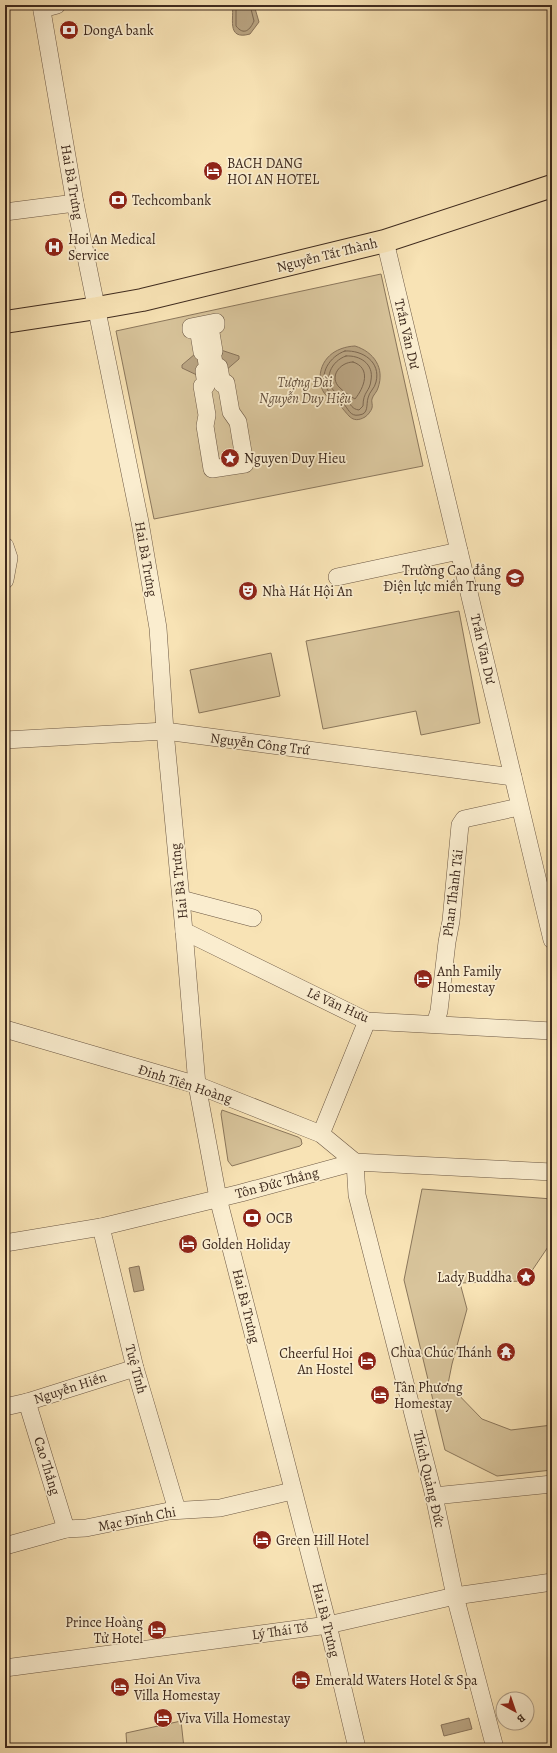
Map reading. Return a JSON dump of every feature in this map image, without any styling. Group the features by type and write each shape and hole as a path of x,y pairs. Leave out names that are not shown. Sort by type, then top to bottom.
{"main road":[{"name":"Nguyễn Tất Thành","path":"5,322 142,300 385,241 552,186"}],"street":[{"name":"Hai Bà Trưng","path":"47,6 75,202 140,522 158,628 165,731 197,1085 218,1198 292,1491 328,1625 357,1748"},
{"path":"5,212 75,202"},
{"name":"Trần Văn Dư","path":"385,241 552,940"},
{"path":"210,361 214,368 219,367 222,384 226,383 231,412 238,422 245,464 212,469 205,426 207,415 202,386 206,386 204,371 208,370 210,361"},
{"path":"5,546 9,558 5,580"},
{"path":"337,577 459,551"},
{"name":"Nguyễn Công Trứ","path":"5,740 165,731 514,777"},
{"name":"Phan Thành Tái","path":"435,1024 439,1011 451,921 460,825 464,819 519,806"},
{"path":"181,899 253,918"},
{"name":"Lê Văn Hưu","path":"184,931 367,1020 552,1031"},
{"path":"321,1134 367,1020"},
{"name":"Đinh Tiên Hoàng","path":"5,1029 197,1085 321,1134 355,1162"},
{"name":"Tôn Đức Thắng","path":"5,1243 101,1227 355,1162 552,1172"},
{"name":"Thích Quảng Đức","path":"355,1162 357,1194 434,1496 455,1596 495,1748"},
{"name":"Tuệ Tĩnh","path":"101,1227 135,1368 177,1510"},
{"name":"Nguyễn Hiền","path":"5,1407 27,1402 135,1368"},
{"name":"Cao Thắng","path":"27,1402 66,1529"},
{"path":"434,1496 552,1484"},
{"name":"Mạc Đĩnh Chi","path":"5,1546 66,1529 86,1528 177,1510 220,1508 292,1491"},
{"name":"Lý Thái Tổ","path":"5,1668 328,1625 455,1596 552,1582"}],"green space":[{"name":"Tượng Đài Nguyễn Duy Hiệu","path":"381,274 423,466 154,519 116,331"},
{"path":"459,611 480,723 421,735 416,711 323,729 306,641"},
{"path":"271,653 280,696 199,713 190,670"},
{"path":"222,1110 298,1137 301,1139 302,1144 300,1146 232,1166 228,1161 221,1114"},
{"path":"422,1189 552,1199 552,1241 525,1281 460,1283 467,1309 448,1384 482,1419 511,1430 552,1425 552,1470 497,1476 445,1450 404,1280"},
{"path":"181,1721 184,1748 127,1748 126,1733"}],"water":[{"path":"232,5 254,5 259,22 250,34 242,35 237,34 234,31"},
{"path":"355,346 368,352 376,362 380,374 380,381 377,391 373,396 371,410 365,417 356,420 350,417 340,406 325,394 320,381 322,366 330,356 341,349"},
{"path":"221,350 239,356 239,359 225,371 199,376 182,368 182,365 195,354"},
{"path":"139,1266 144,1290 134,1292 129,1268"},
{"path":"469,1718 472,1729 444,1736 441,1725"}],"place":[{"name":"DongA bank","path":"69,30"},
{"name":"BACH DANG HOI AN HOTEL","path":"213,171"},
{"name":"Techcombank","path":"118,200"},
{"name":"Hoi An Medical Service","path":"54,247"},
{"name":"Nguyen Duy Hieu","path":"230,458"},
{"name":"Trường Cao đẳng Điện lực miền Trung","path":"515,578"},
{"name":"Nhà Hát Hội An","path":"248,591"},
{"name":"Anh Family Homestay","path":"423,979"},
{"name":"OCB","path":"252,1218"},
{"name":"Golden Holiday","path":"188,1244"},
{"name":"Lady Buddha","path":"526,1277"},
{"name":"Chùa Chúc Thánh","path":"506,1352"},
{"name":"Cheerful Hoi An Hostel","path":"367,1361"},
{"name":"Tân Phương Homestay","path":"380,1395"},
{"name":"Green Hill Hotel","path":"262,1540"},
{"name":"Prince Hoàng Tử Hotel","path":"157,1630"},
{"name":"Emerald Waters Hotel & Spa","path":"301,1680"},
{"name":"Hoi An Viva Villa Homestay","path":"120,1687"},
{"name":"Viva Villa Homestay","path":"163,1718"}]}
